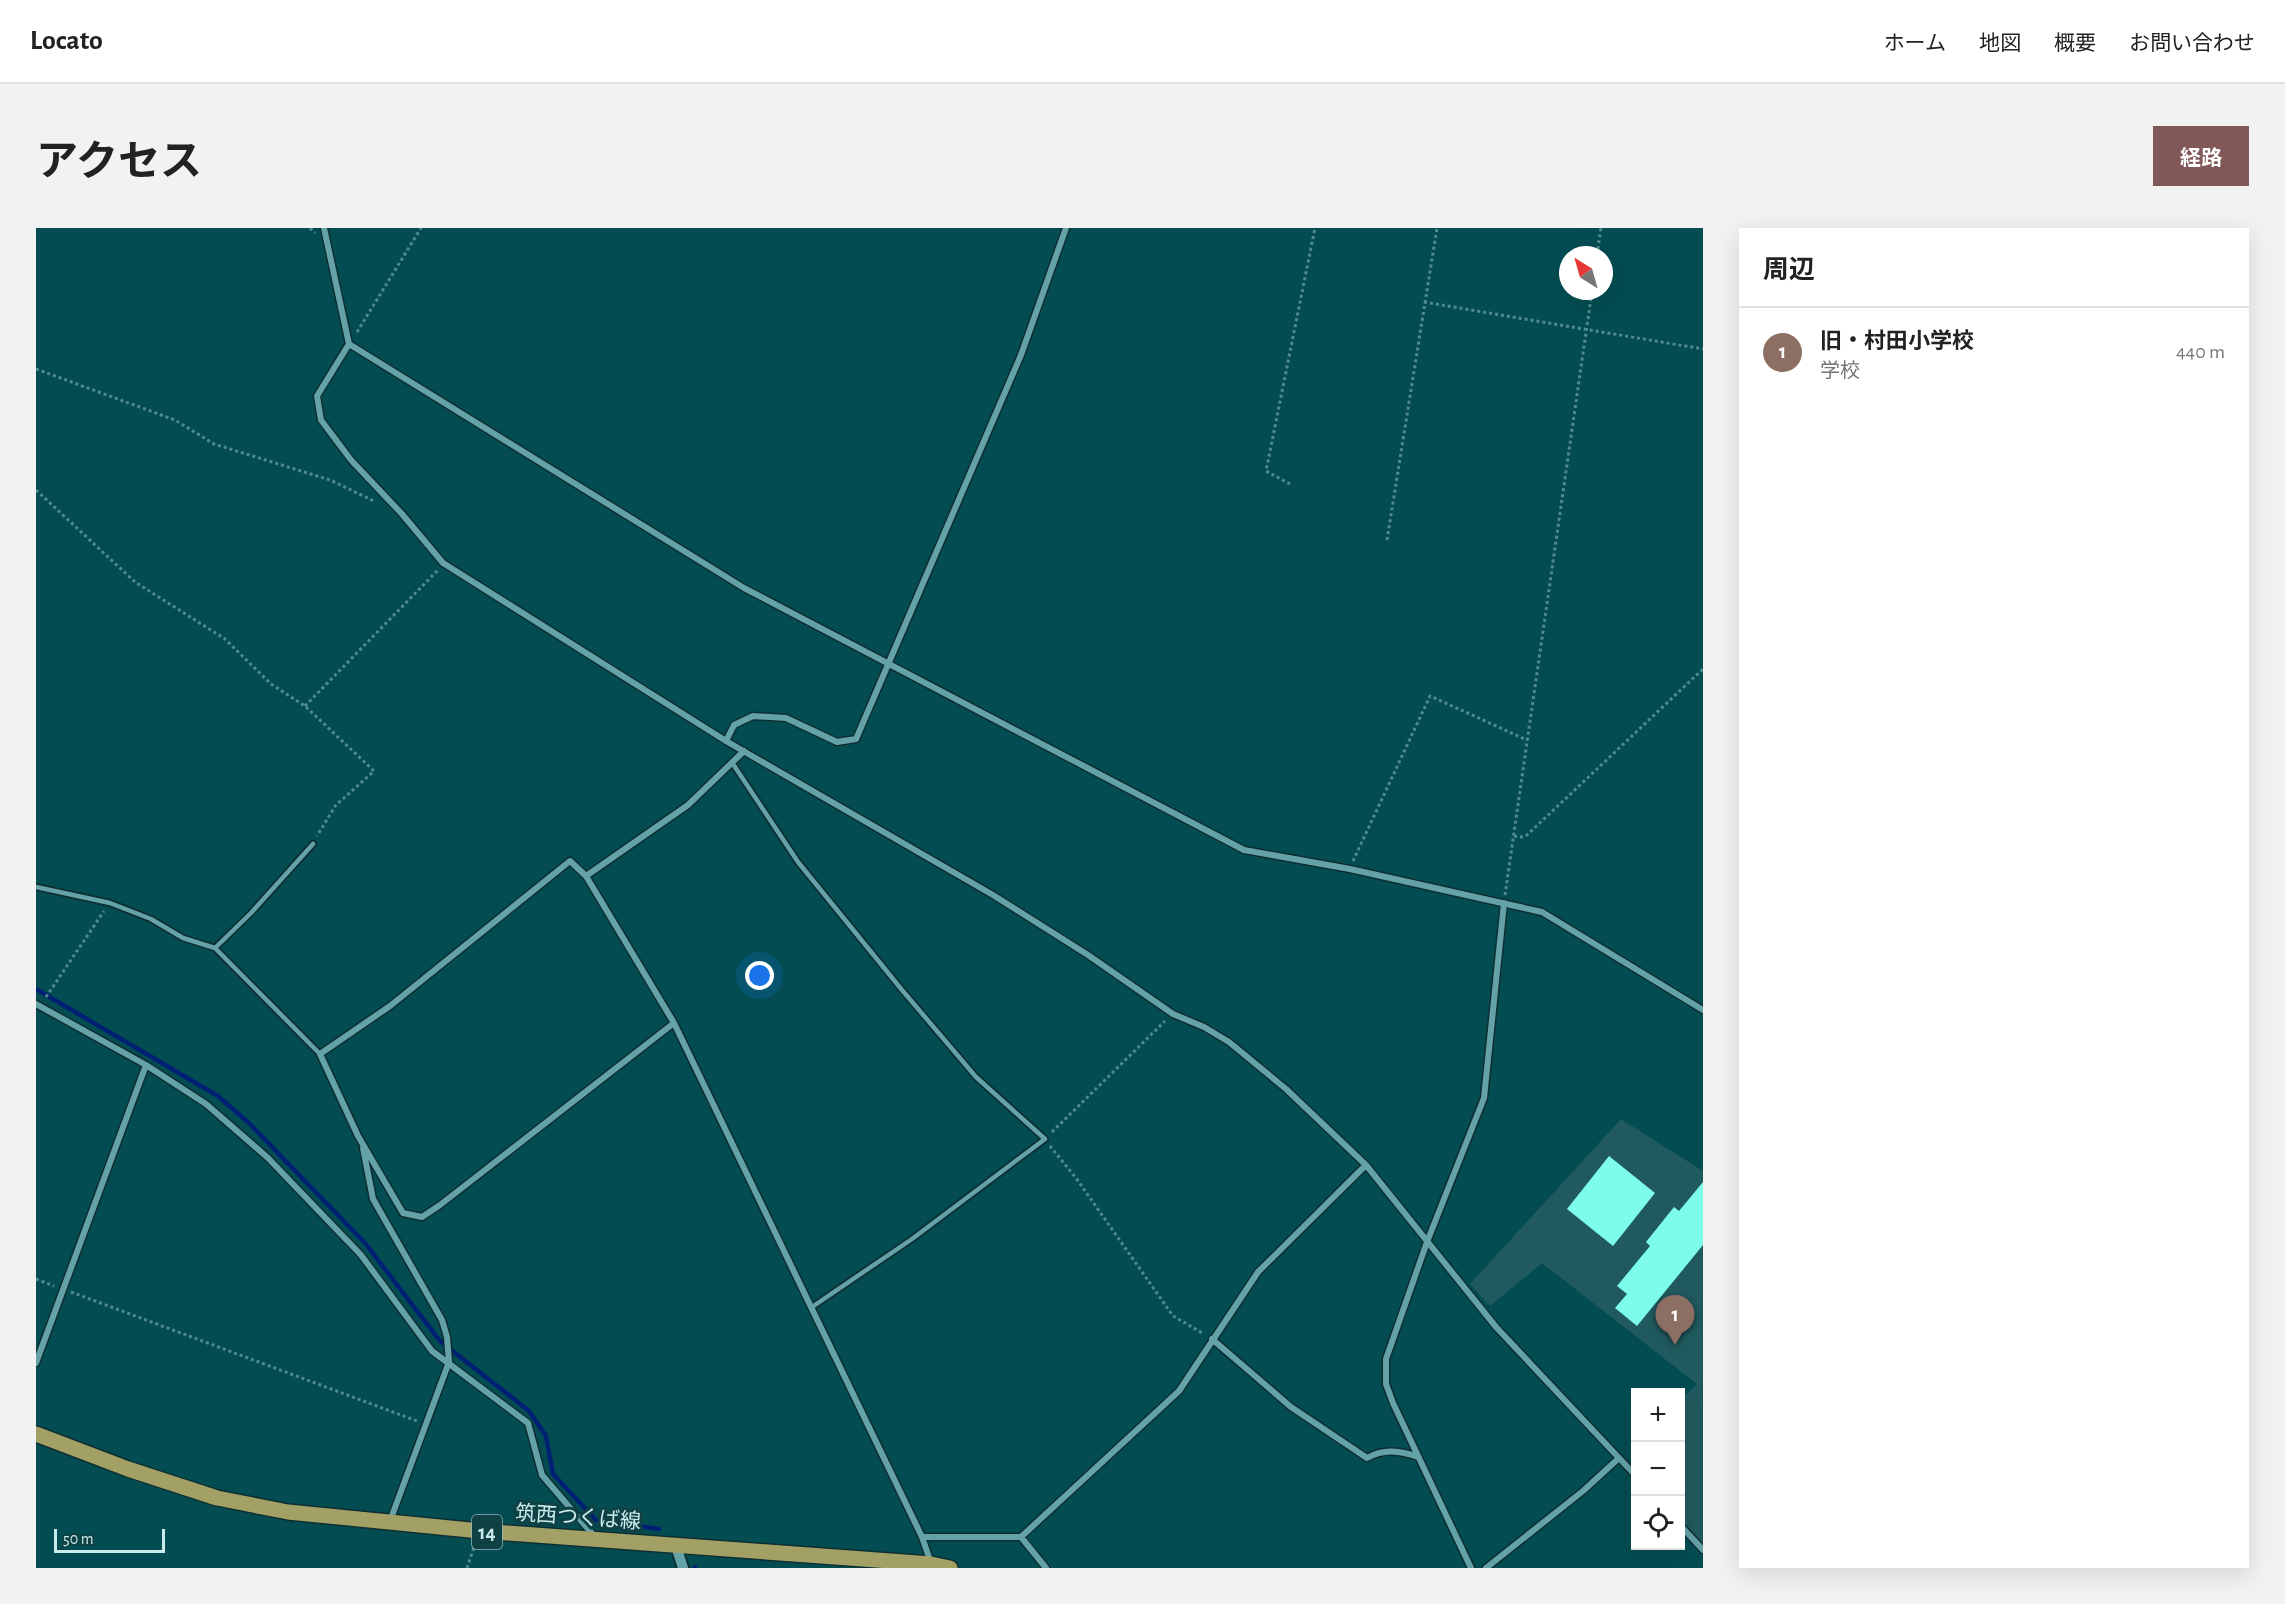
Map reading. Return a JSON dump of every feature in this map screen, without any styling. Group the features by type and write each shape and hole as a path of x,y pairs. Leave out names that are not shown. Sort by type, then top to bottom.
{"main road":[{"name":"筑西つくば線","path":"36,1434 217,1498 288,1512 480,1531 931,1564 950,1568"}],"street":[{"path":"324,228 349,344 317,396 321,420 351,460 402,514 443,563 726,741 993,895 1088,955 1173,1014 1204,1027 1229,1042 1293,1096 1366,1165 1496,1327 1631,1472"},
{"path":"726,741 734,725 753,716 786,718 837,742 856,739 1021,355 1066,228"},
{"path":"349,344 744,588 1244,849 1350,868 1542,912 1703,1010"},
{"path":"586,876 688,806 744,751"},
{"path":"674,1023 422,1217 403,1213 362,1142 320,1054 390,1006 570,861 586,876 674,1023 922,1537 931,1564"},
{"path":"1471,1568 1386,1384 1386,1359 1427,1242 1484,1098 1504,903"},
{"path":"38,1005 146,1065 206,1104 268,1158 361,1255 432,1351 528,1423 542,1475 598,1540"},
{"path":"36,1363 146,1065"},
{"path":"362,1142 373,1199 442,1320 447,1337 448,1362 390,1522"},
{"path":"922,1537 1021,1537 1179,1391 1258,1272 1366,1165"},
{"path":"1212,1339 1292,1407 1367,1458 1376,1453 1400,1450 1419,1458"},
{"path":"1486,1568 1583,1491 1618,1458"},
{"path":"1685,1531 1703,1550"},
{"path":"1021,1537 1046,1568"},
{"path":"676,1545 683,1568"}],"lane":[{"path":"733,764 798,862 902,990 976,1077 1045,1139 912,1239 812,1307"},
{"path":"215,948 251,914 313,844"},
{"path":"36,888 110,903 151,919 183,938 215,948 320,1054"}],"path":[{"path":"349,344 421,228"},
{"path":"1290,484 1266,471 1315,228"},
{"path":"1387,540 1437,228"},
{"path":"1598,246 1601,228"},
{"path":"1504,903 1591,300"},
{"path":"1424,302 1703,349"},
{"path":"36,369 175,420 214,444 330,480 402,514"},
{"path":"36,490 135,582 225,639 271,684 305,706 374,771 336,805 313,844"},
{"path":"305,706 434,577 443,563"},
{"path":"1514,836 1527,835 1703,669"},
{"path":"1350,868 1430,696 1527,740"},
{"path":"38,1005 110,903"},
{"path":"1173,1014 1045,1139 1076,1178 1173,1316 1212,1339"},
{"path":"36,1279 426,1425"},
{"path":"466,1568 480,1531"}],"shaded area":[{"path":"1621,1119 1703,1171 1703,1545 1685,1525 1685,1396 1697,1384 1542,1263 1490,1306 1470,1284"}],"building":[{"path":"1609,1156 1655,1193 1613,1246 1567,1209"},
{"path":"1703,1182 1703,1245 1637,1326 1615,1308 1627,1294 1617,1286 1650,1246 1646,1242 1674,1207 1679,1211"}],"waterway":[{"path":"36,989 218,1096 250,1124 365,1243 440,1341 529,1411 546,1436 553,1474 596,1520 659,1529"}],"place":[{"name":"旧・村田小学校","path":"1675,1345"}]}
